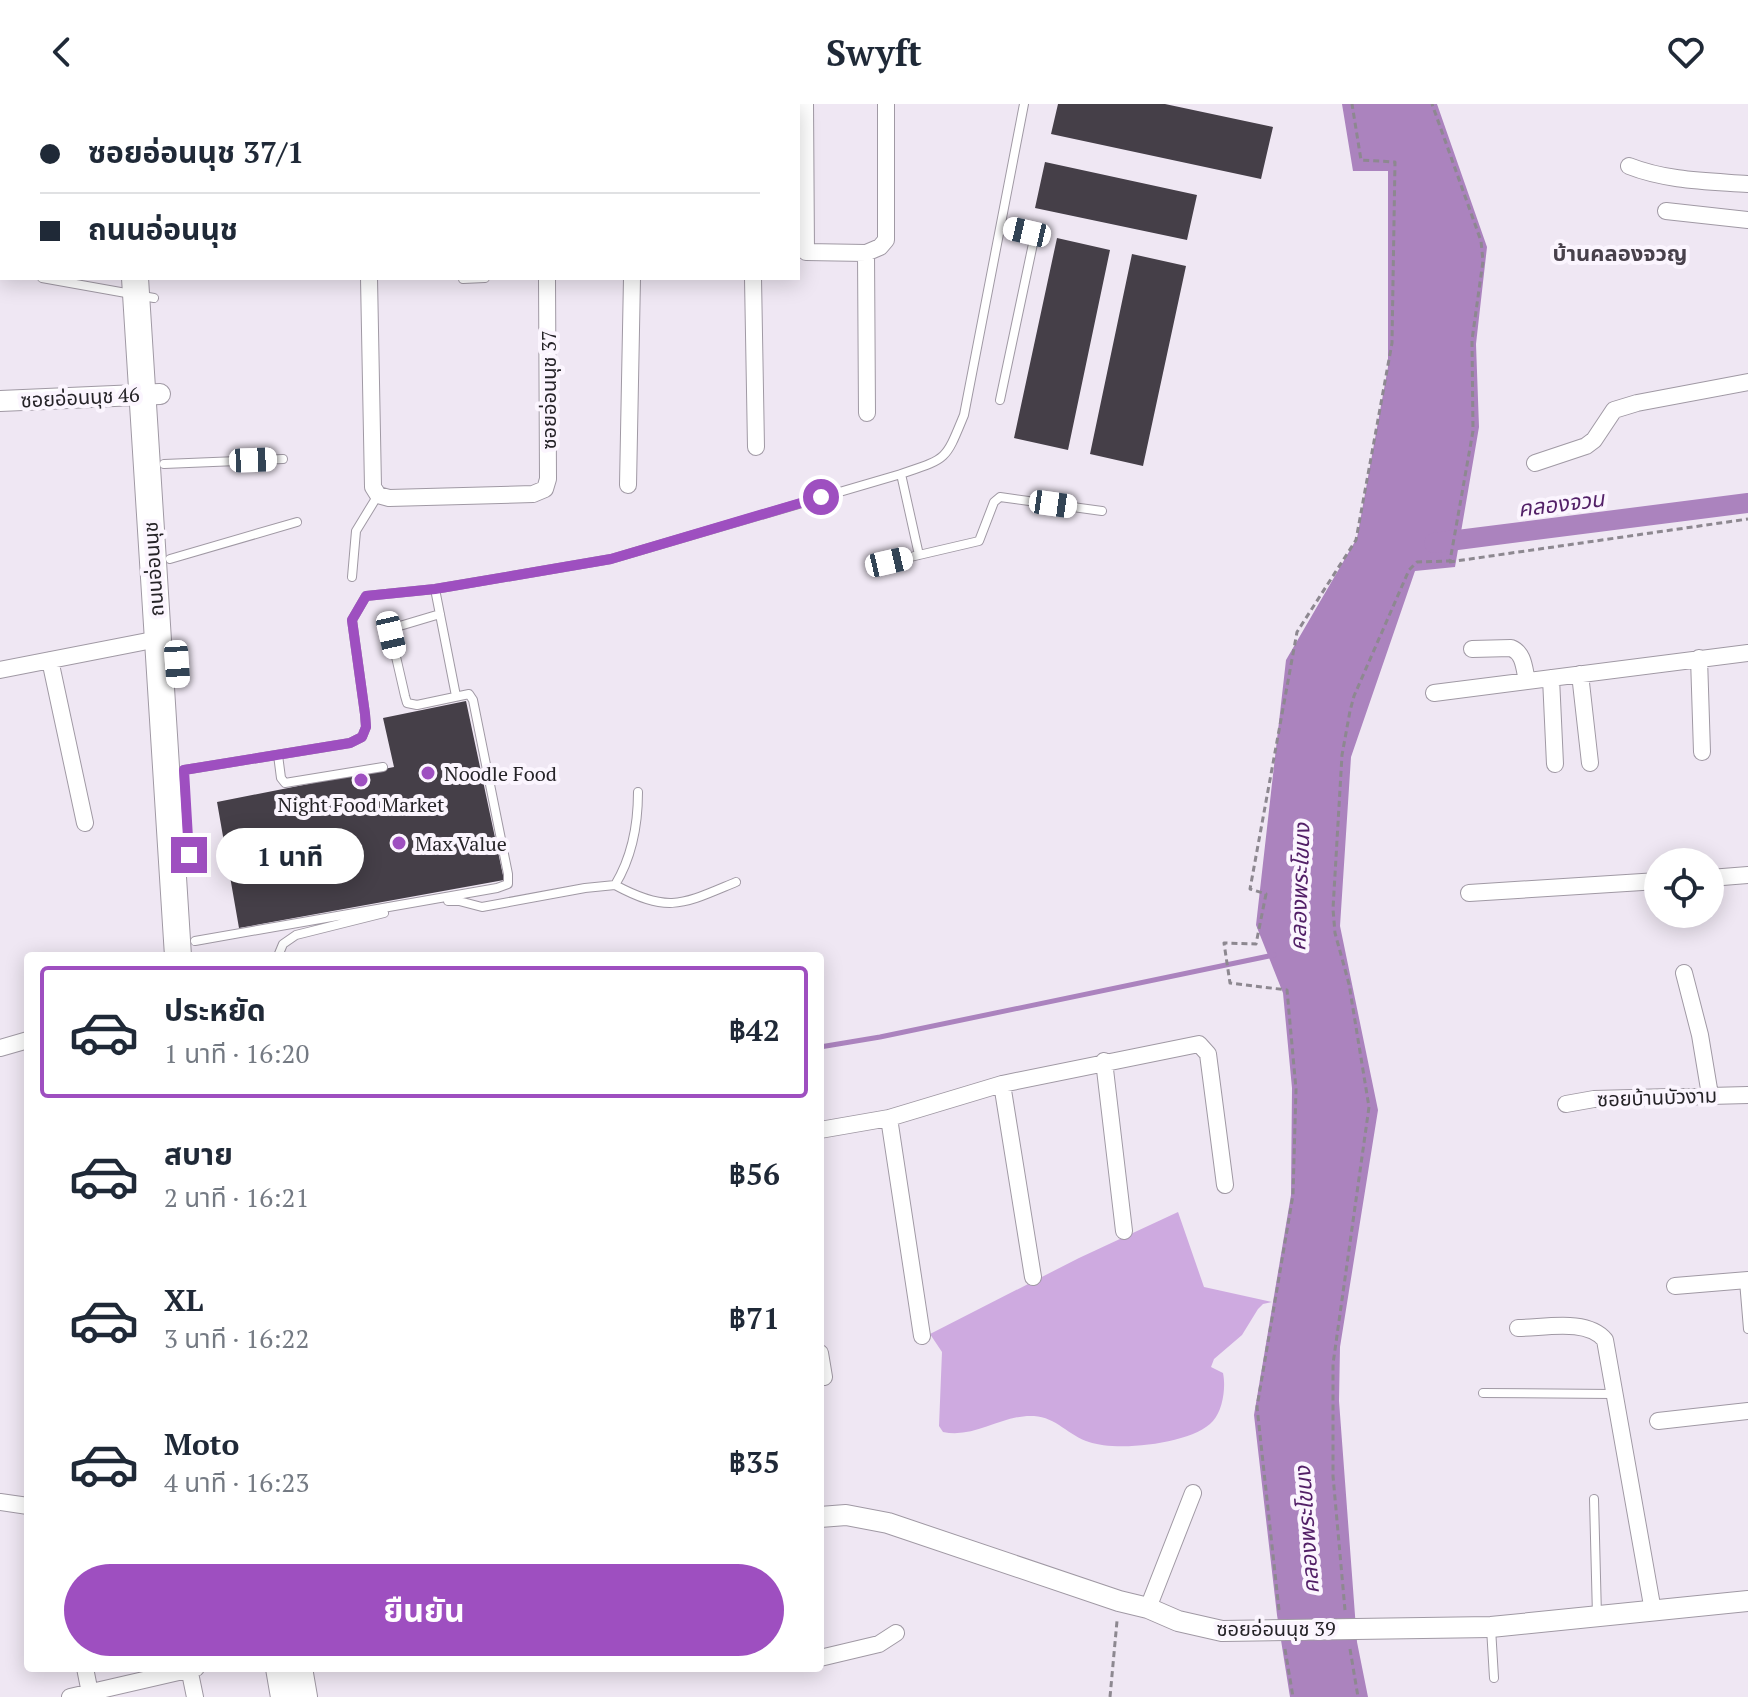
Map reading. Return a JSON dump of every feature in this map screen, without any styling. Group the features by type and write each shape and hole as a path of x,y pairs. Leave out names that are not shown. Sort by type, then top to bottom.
{"main road":[{"name":"ถนนอ่อนนุช","path":"144,287 189,951"},
{"name":"ถนนอ่อนนุช","path":"151,394 164,464 170,559 166,638 184,770 189,951"},
{"path":"280,1672 284,1697"},
{"path":"300,1672 304,1697"}],"street":[{"path":"805,104 802,252 866,253 880,247 886,240 886,104"},
{"path":"1629,166 1651,175 1670,178 1748,184"},
{"path":"1666,211 1748,220"},
{"path":"866,253 867,413"},
{"path":"369,280 373,487 378,495"},
{"name":"ซอยอ่อนนุช 37","path":"378,495 389,498 533,494 545,489 548,479 547,280"},
{"path":"628,485 632,280"},
{"path":"753,280 756,447"},
{"path":"1535,463 1586,446 1594,440 1614,410 1748,382"},
{"name":"ซอยอ่อนนุช 46","path":"0,401 151,394"},
{"path":"0,670 166,638"},
{"path":"1472,649 1516,650 1520,654 1527,681"},
{"path":"1434,693 1748,653"},
{"path":"1699,658 1702,752"},
{"path":"50,660 85,823"},
{"path":"1580,674 1590,763"},
{"path":"1551,678 1555,764"},
{"path":"1724,877 1748,875"},
{"path":"1469,893 1644,882"},
{"path":"1684,973 1700,1035 1710,1095"},
{"path":"0,1048 24,1041"},
{"path":"824,1129 889,1118 1002,1084 1199,1044 1208,1054 1225,1185"},
{"path":"1104,1061 1124,1231"},
{"path":"1002,1084 1033,1277"},
{"name":"ซอยบ้านบัวงาม","path":"1566,1104 1594,1099 1748,1095"},
{"path":"889,1118 922,1336"},
{"path":"1675,1286 1746,1280"},
{"path":"1518,1328 1587,1327 1599,1332 1605,1340 1653,1611"},
{"path":"1658,1421 1748,1411"},
{"path":"1148,1608 1193,1493"},
{"path":"0,1502 24,1505"},
{"name":"ซอยอ่อนนุช 39","path":"824,1517 846,1515 888,1523 1148,1608 1178,1621 1222,1631 1491,1627 1748,1601"},
{"path":"824,1657 879,1644 896,1633"},
{"path":"86,1672 90,1693"},
{"path":"70,1697 175,1672"},
{"path":"192,1672 195,1697"}],"lane":[{"path":"184,770 350,743 362,737 366,727 365,714 352,620 366,596 435,589 611,559 901,474 946,456 964,415 1024,104"},
{"path":"1000,400 1034,239 1030,233 1002,227"},
{"path":"65,280 144,287"},
{"path":"164,464 283,459"},
{"path":"901,474 919,555"},
{"path":"352,577 356,531 378,495"},
{"path":"889,562 976,543 995,500 1000,497 1102,511"},
{"path":"170,559 297,522"},
{"path":"435,589 456,696"},
{"path":"189,951 508,884 473,700 469,694 417,705 407,703 391,635 393,628 440,614"},
{"path":"278,755 281,778 285,783 383,767"},
{"path":"615,885 628,863 638,818 638,792"},
{"path":"280,952 283,944 296,935 419,906 459,901 482,907 615,885 642,900 672,903 691,900 736,882"},
{"path":"1746,1280 1748,1329"},
{"path":"1483,1393 1613,1394"},
{"path":"1594,1499 1597,1616"},
{"path":"1491,1627 1494,1678"}],"path":[{"path":"1281,1619 1257,1407 1293,1195 1296,1089 1287,990 1230,983 1224,943 1256,944 1266,894 1250,889 1297,632 1356,540 1392,343 1395,162 1361,160 1352,104"},
{"path":"1432,104 1474,218 1483,261 1472,340 1473,431 1449,562"},
{"path":"1345,1615 1334,1489 1333,1364 1369,1107 1333,909 1342,755 1354,696 1409,570 1417,562 1449,562 1748,519"},
{"path":"1110,1697 1119,1601"},
{"path":"1349,1642 1358,1697"},
{"path":"1286,1650 1293,1697"}],"shaded area":[{"path":"1178,1212 1204,1287 1272,1302 1263,1304 1242,1335 1214,1359 1211,1367 1223,1373 1224,1385 1221,1405 1213,1421 1189,1435 1135,1446 1089,1442 1049,1420 1034,1416 1023,1416 966,1432 943,1432 939,1426 942,1352 930,1334 1079,1258"}],"water":[{"name":"คลองพระโขนง","path":"1342,104 1437,104 1487,247 1476,344 1479,427 1455,567 1415,571 1351,757 1340,926 1378,1110 1340,1347 1339,1401 1357,1642 1368,1697 1290,1697 1277,1615 1254,1415 1291,1195 1292,1088 1283,993 1256,925 1286,660 1357,538 1388,367 1388,171 1353,171"}],"building":[{"path":"1058,104 1165,104 1273,127 1261,179 1051,134"},
{"path":"1045,162 1197,195 1187,240 1035,208"},
{"path":"1057,238 1110,250 1068,450 1014,438"},
{"path":"1132,254 1186,266 1143,466 1090,454"},
{"path":"466,701 504,880 239,928 217,802 394,767 383,718"}],"waterway":[{"name":"คลองจวน","path":"1434,543 1748,503"},
{"path":"824,1046 1274,955"}],"place":[{"name":"Noodle Food","path":"428,773"},
{"name":"Night Food Market","path":"361,780"},
{"name":"Max Value","path":"399,843"}],"district":[{"name":"บ้านคลองจวญ","path":"1620,252"}],"route":[{"path":"189,855 184,770 350,743 362,737 366,727 365,714 352,620 366,596 435,589 611,559 821,497"}]}
